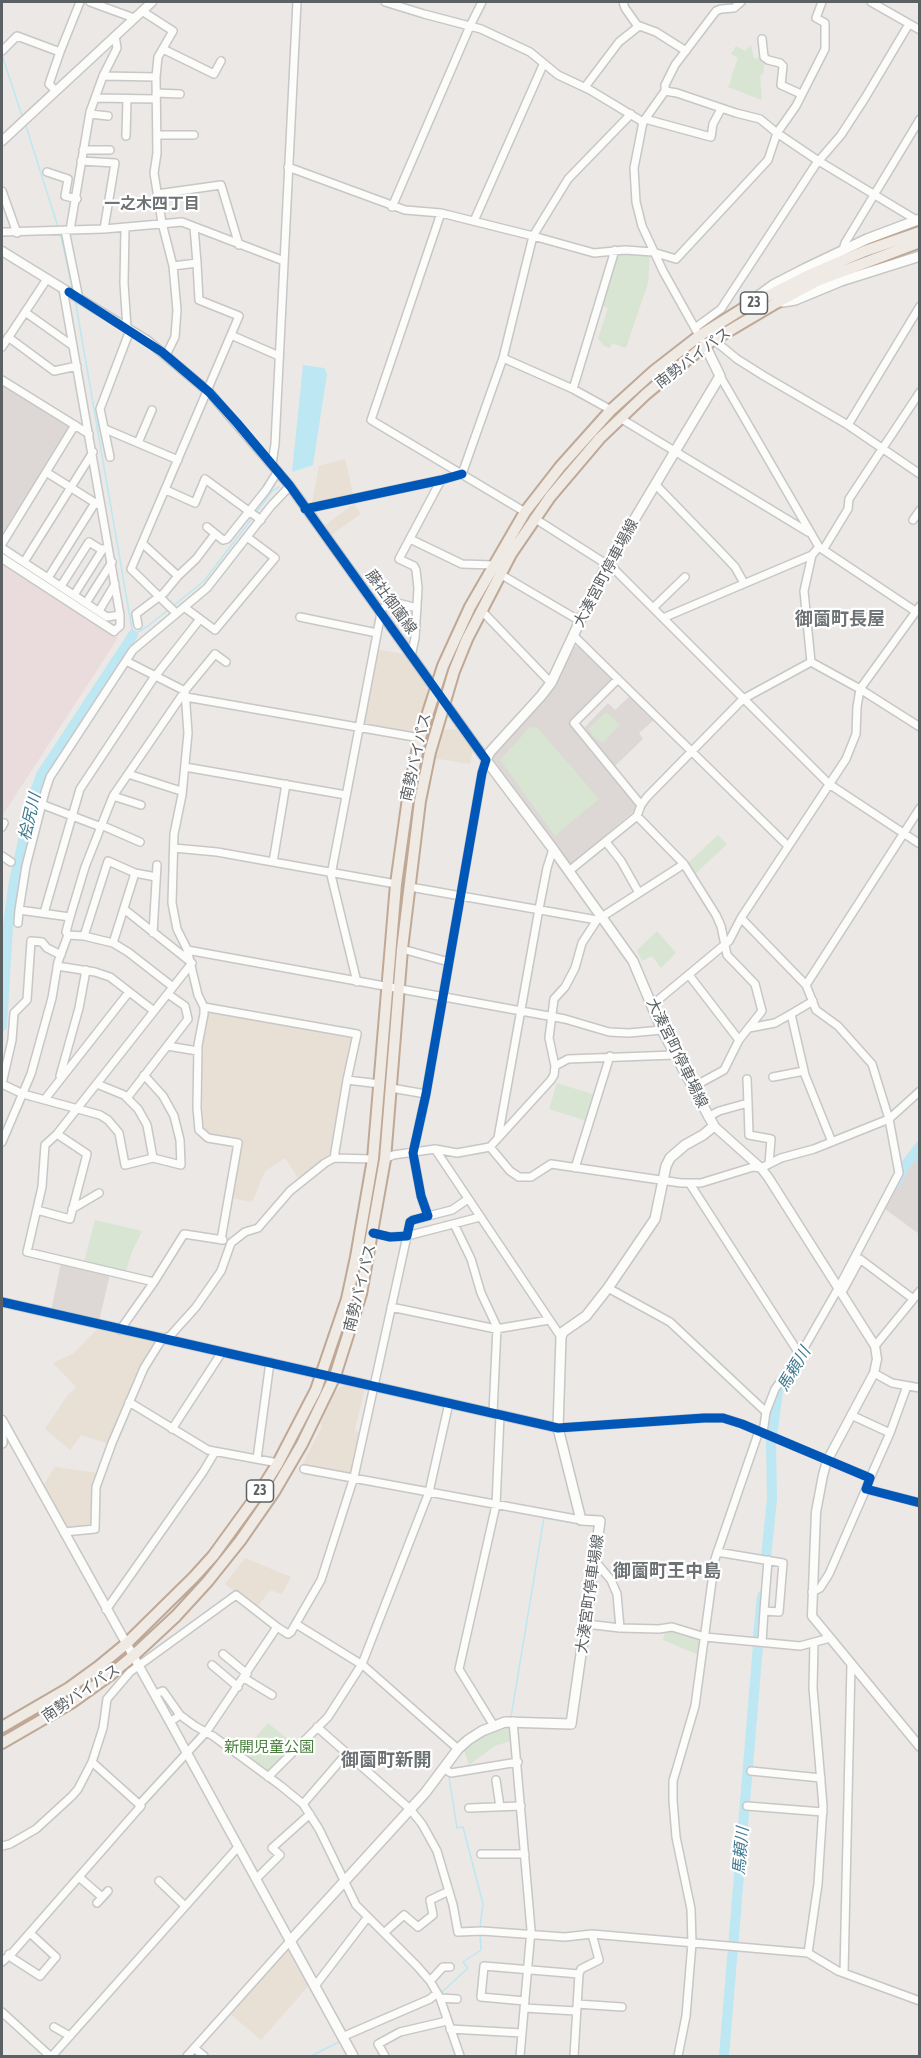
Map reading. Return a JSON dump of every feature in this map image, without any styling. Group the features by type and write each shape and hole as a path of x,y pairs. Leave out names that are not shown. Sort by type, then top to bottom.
{"highway":[{"name":"南勢バイパス","path":"2,1727 69,1689 126,1644 172,1601 213,1556 278,1463 322,1374 347,1299 373,1160 396,884 409,791 420,738 443,666 470,607 493,565 575,450 611,410 654,371 700,336 744,308 811,273 920,232"},
{"name":"南勢バイパス","path":"2,1743 136,1661 208,1581 240,1541 274,1492 302,1444 335,1376 361,1293 385,1160 402,950 420,801 430,752 447,708 454,671 481,610 530,515 700,336 776,303 828,277 920,242"}],"main road":[{"path":"744,308 773,285 843,250 919,221"},
{"path":"776,303 795,300 841,281 920,256"},
{"path":"700,336 720,376"},
{"name":"大湊宮町停車場線","path":"290,1941 410,1809 458,1749 475,1735 494,1726 513,1721 571,1724 600,1521 581,1520 558,1428 561,1337 563,1332 586,1316 655,1219 670,1158 714,1126 674,1055 633,961 600,920 569,871 486,760 490,752 551,683 608,564 720,376"},
{"path":"2,1433 2,1443"},
{"path":"290,1941 353,2056"}],"street":[{"path":"56,91 49,84 80,2"},
{"path":"90,2 134,18"},
{"path":"2,141 152,2"},
{"path":"207,527 223,540 227,539 266,490 275,468 274,444 297,2"},
{"path":"385,2 399,4 470,26 530,52 558,75 585,87 644,121 711,136 713,124 721,109"},
{"path":"392,207 482,2"},
{"path":"623,2 639,26 656,32 686,51"},
{"path":"741,2 734,8 716,11 675,65 664,91 644,121 634,168 636,202 642,226 653,252 700,336 721,309 819,161 853,116 895,51 909,24"},
{"path":"288,167 392,207 441,213 594,253 615,250 653,252 676,259 768,160 777,133 825,50 825,23 816,18 822,2"},
{"path":"871,2 920,30"},
{"path":"142,11 173,31 157,60 156,76 157,135 154,173 162,223 173,266 177,324 175,337 166,355"},
{"path":"585,87 620,42 639,26"},
{"path":"3,50 17,36 60,52"},
{"path":"79,299 63,230 77,199 90,114 103,76 117,48 115,36"},
{"path":"762,39 764,57 783,66 781,85 801,94"},
{"path":"163,49 214,74 221,61"},
{"path":"474,221 543,65"},
{"path":"103,76 156,76"},
{"path":"664,91 677,93 721,109 760,118 777,133 819,161 919,221"},
{"path":"95,98 127,99 180,93"},
{"path":"126,136 127,99"},
{"path":"90,114 108,116"},
{"path":"462,474 503,358 534,236 568,179 631,114"},
{"path":"843,250 920,119"},
{"path":"157,135 194,135"},
{"path":"83,150 110,150"},
{"path":"81,161 115,163 104,229"},
{"path":"47,172 68,179 65,196 77,199"},
{"path":"158,194 221,185 239,245"},
{"path":"2,191 17,233"},
{"path":"441,213 370,420 608,564 829,784 920,844"},
{"path":"2,232 125,228 182,222 284,261"},
{"path":"172,609 131,569 238,316 199,300 194,227"},
{"path":"110,457 100,409 128,329 124,283 125,228"},
{"path":"573,389 615,250"},
{"name":"藤社御薗線","path":"2,251 128,329 166,355 207,391 290,486 486,760"},
{"path":"173,266 197,263"},
{"path":"2,347 47,279"},
{"path":"2,558 114,631 120,626 108,540 73,346 66,291"},
{"path":"848,424 920,306"},
{"path":"25,312 73,346"},
{"path":"231,335 279,356"},
{"path":"8,337 54,371 77,366"},
{"path":"720,345 764,376 848,424 920,474"},
{"path":"503,358 573,389 611,410"},
{"path":"652,1005 729,941 741,918 852,748 856,734 860,689 917,609 821,549 720,376"},
{"path":"2,380 89,434"},
{"path":"663,618 812,555 821,549 848,509 849,499 881,448 920,392"},
{"path":"138,443 152,410"},
{"path":"620,418 810,533"},
{"path":"75,425 2,546 107,617 120,615"},
{"path":"105,429 178,460"},
{"path":"24,562 93,452"},
{"path":"46,472 102,507"},
{"path":"305,509 462,474"},
{"path":"166,490 195,503 205,479 260,519"},
{"path":"411,656 417,608 416,570 414,566 399,559 441,480"},
{"path":"655,484 735,567 744,583"},
{"path":"18,923 26,866 50,777 136,647 172,609 184,607 207,588 260,519 290,486"},
{"path":"48,578 95,502"},
{"path":"913,520 920,510"},
{"path":"138,625 136,614 174,584 178,576 196,559 215,534"},
{"path":"184,607 215,630 275,558 248,537"},
{"path":"410,539 462,564 493,565"},
{"path":"74,595 108,540"},
{"path":"61,586 88,542 102,550"},
{"path":"142,543 178,576"},
{"path":"811,663 804,591 812,555"},
{"path":"86,603 111,562"},
{"path":"88,573 100,580"},
{"path":"500,574 580,621"},
{"path":"653,608 685,577"},
{"path":"99,611 115,584"},
{"path":"357,982 331,873 380,611 394,602 417,608"},
{"path":"481,610 551,683"},
{"path":"300,617 377,633"},
{"path":"44,913 80,789 156,676 200,619"},
{"path":"573,635 788,846"},
{"path":"2,1142 31,1074 48,1016 57,966 68,935 66,932 70,917 85,867 113,796 215,654 226,662"},
{"path":"126,660 186,694 420,738"},
{"path":"811,663 860,689 920,727"},
{"path":"569,871 637,816 641,805 743,699 811,663"},
{"path":"618,679 574,723 641,805"},
{"path":"186,694 188,733 180,805 174,834 172,903 177,929 192,963 198,995 204,1006 198,1051 199,1130 208,1138 238,1143 221,1240"},
{"path":"428,1216 421,1196 413,1153 426,1094 486,760"},
{"path":"185,767 346,795"},
{"path":"128,774 181,791"},
{"path":"273,862 286,784"},
{"path":"113,796 141,805"},
{"path":"41,804 140,842"},
{"path":"806,985 920,808"},
{"path":"637,816 684,864 716,915 721,926 727,955 754,984 762,1011 739,1040 724,1070 693,1087"},
{"path":"606,842 621,861 639,893"},
{"path":"174,848 217,852 396,884"},
{"path":"498,1138 539,909 553,849"},
{"path":"2,856 11,862"},
{"path":"84,936 108,861 135,873 156,877"},
{"path":"385,1160 393,1155 435,1149 456,1153 490,1147 554,1075 555,1066 549,1038 554,999 565,987 575,968 582,943 600,920 684,864"},
{"path":"153,933 157,866"},
{"path":"113,943 135,873"},
{"path":"410,887 600,920"},
{"path":"124,909 192,963"},
{"path":"19,910 70,917"},
{"path":"741,918 806,985 816,1010 838,1026 872,1064 889,1119 899,1173 840,1289"},
{"path":"68,935 84,936 113,943 173,987"},
{"path":"61,956 47,948 42,942 32,941 27,1000 14,1013 12,1040 2,1084 22,1094 100,1116 116,1128 121,1138 125,1165 153,1158 182,1165 180,1140 174,1116 163,1096 144,1075"},
{"path":"187,950 552,1017 609,1032 662,1030"},
{"path":"402,950 449,962"},
{"path":"154,1282 27,1252 42,1186 45,1145 57,1134 192,963"},
{"path":"57,966 86,970 110,977 154,1011"},
{"path":"59,1081 79,1008 86,970"},
{"path":"689,975 739,1040"},
{"path":"45,1099 129,992"},
{"path":"127,1098 186,1022 188,1016 185,1006 168,994"},
{"path":"749,1028 775,1023 813,1001"},
{"path":"204,1006 357,1034 334,1158"},
{"path":"791,1014 804,1071 832,1142"},
{"path":"167,1046 198,1051"},
{"path":"555,1066 568,1059 674,1055"},
{"path":"575,1168 610,1056"},
{"path":"772,1077 804,1071"},
{"path":"747,1079 749,1135 771,1139 765,1166"},
{"path":"347,1080 380,1084"},
{"path":"97,1084 127,1098 138,1109 147,1125 153,1158"},
{"path":"391,1088 426,1094"},
{"path":"490,1147 510,1171 519,1176 531,1177 550,1164 663,1181 701,1183 753,1167 765,1166 781,1158 814,1149 889,1119 920,1090"},
{"path":"708,1117 719,1111 748,1103"},
{"path":"714,1126 765,1166 875,1346 877,1359 874,1373 827,1461 816,1512 812,1616 920,1747"},
{"path":"37,1210 70,1218 87,1154 57,1134"},
{"path":"435,1149 561,1337"},
{"path":"64,1532 95,1529 96,1486 144,1368 162,1339 170,1336 196,1307 221,1271 231,1243 245,1232 258,1228 291,1191 325,1163 334,1158 373,1160"},
{"path":"690,1184 800,1355"},
{"path":"72,1209 99,1194"},
{"path":"2,1846 36,1829 78,1789 92,1762 102,1728 107,1699 130,1672 136,1661 236,1595 288,1634 296,1624 321,1580 354,1477 410,1222 452,1209 468,1199"},
{"path":"373,1233 390,1237 407,1236 480,1217"},
{"path":"454,1224 471,1258 480,1293 496,1329 496,1504 459,1669 494,1726"},
{"path":"120,1330 184,1234 231,1243"},
{"path":"678,2056 686,2016 692,1943 691,1909 676,1837 673,1780 695,1706 717,1552 763,1433 766,1412 775,1389 800,1355 860,1259 912,1298"},
{"path":"608,1288 670,1322 766,1412"},
{"path":"875,1346 920,1291"},
{"path":"2,1302 558,1428 723,1418 870,1478"},
{"path":"391,1307 496,1329 549,1320"},
{"path":"172,1429 222,1352"},
{"path":"257,1459 270,1362"},
{"path":"874,1373 892,1383 920,1388"},
{"path":"812,1592 820,1588 828,1574 890,1433 907,1386"},
{"path":"129,1402 196,1444 215,1452 278,1463"},
{"path":"268,1776 328,1717 362,1664 429,1492 449,1403"},
{"path":"851,1415 890,1433"},
{"path":"2,1420 290,1941 187,2056"},
{"path":"106,1610 215,1452"},
{"path":"304,1469 581,1520"},
{"path":"866,1489 920,1503"},
{"path":"717,1552 783,1563 779,1612 764,1611"},
{"path":"762,1642 768,1560"},
{"path":"595,1561 611,1580 616,1594 620,1628"},
{"path":"296,1624 362,1664 458,1749"},
{"path":"586,1624 620,1628 672,1627 705,1637 800,1646 830,1638"},
{"path":"2,1962 207,1731 278,1627"},
{"path":"808,1953 818,1884 822,1812 813,1688 814,1643"},
{"path":"223,1654 246,1676 272,1695"},
{"path":"844,1973 851,1664"},
{"path":"212,1665 238,1687"},
{"path":"155,1694 163,1690 180,1715 195,1726 207,1731 303,1804 356,1905 430,1980 438,1995 459,2056"},
{"path":"170,1722 180,1715"},
{"path":"513,1721 531,1934 520,2056"},
{"path":"317,1727 410,1809 422,1824 435,1844 458,1932 482,1930 565,1937 592,1934 808,1953 844,1973 919,2000"},
{"path":"303,1804 347,1754"},
{"path":"92,1762 140,1805"},
{"path":"444,1769 451,1773 518,1762"},
{"path":"751,1771 821,1778"},
{"path":"496,1780 500,1807"},
{"path":"469,1808 521,1806"},
{"path":"747,1806 822,1812"},
{"path":"256,1879 280,1855 272,1848 310,1814"},
{"path":"2,2012 51,2056 238,1847"},
{"path":"481,1854 525,1854"},
{"path":"79,1877 100,1900 108,1891"},
{"path":"159,1881 185,1906"},
{"path":"385,1932 404,1915 418,1927 433,1915 430,1900 449,1891"},
{"path":"315,1986 367,1918"},
{"path":"9,1954 40,1976 56,1957 30,1933"},
{"path":"574,2056 579,1974 581,1969 599,1960 592,1934"},
{"path":"579,1974 484,1966 481,1997 524,2004 577,2008 622,2007"},
{"path":"430,1980 443,1967 450,1967"},
{"path":"342,2037 438,1995 457,1999"},
{"path":"385,2056 378,2044 400,2032 447,2021"},
{"path":"54,2026 70,2036"},
{"path":"450,2029 522,2033"},
{"path":"194,2048 204,2056"}],"shaded area":[{"path":"2,383 71,425 2,538"},
{"path":"345,459 354,498 311,508 319,466"},
{"path":"354,504 361,514 331,535 324,526"},
{"path":"2,562 118,638 2,816"},
{"path":"580,646 613,678 571,721 638,804 634,811 570,865 493,759 494,754 554,686 574,647"},
{"path":"376,649 403,654 426,685 427,695 414,735 361,726"},
{"path":"631,695 656,718 639,733 643,739 614,767 583,729 608,703 615,710"},
{"path":"456,729 473,750 470,764 433,758 441,730"},
{"path":"212,1012 349,1034 352,1041 331,1153 298,1178 285,1158 265,1171 252,1202 231,1198 241,1142 212,1138 203,1131 201,1049 208,1016"},
{"path":"919,1151 919,1234 885,1209"},
{"path":"61,1263 110,1274 99,1321 51,1311"},
{"path":"98,1328 156,1341 142,1363 109,1444 81,1435 70,1450 45,1429 67,1396 76,1387 53,1363 74,1353"},
{"path":"346,1384 365,1388 355,1429 359,1432 351,1474 302,1465 323,1425 320,1424 334,1392"},
{"path":"55,1467 99,1473 93,1525 65,1529 43,1486"},
{"path":"245,1558 291,1577 282,1594 270,1590 256,1609 225,1584"},
{"path":"287,1947 310,1984 261,2040 229,2013"}],"green space":[{"path":"751,45 754,59 762,57 765,61 763,74 760,75 762,100 728,87 738,58 731,54 736,46 745,51"},
{"path":"619,252 650,255 648,283 626,348 612,343 610,348 604,346 598,338 608,308 601,305 615,254"},
{"path":"606,712 620,725 603,743 595,738 588,729"},
{"path":"530,727 538,728 599,799 555,836 500,760"},
{"path":"718,835 727,844 695,874 688,863"},
{"path":"657,931 676,953 661,968 652,956 642,961 637,950"},
{"path":"557,1083 595,1095 587,1121 549,1109"},
{"path":"95,1220 142,1231 131,1254 126,1272 84,1262"},
{"path":"674,1629 703,1638 701,1656 663,1640 665,1631"},
{"name":"新開児童公園","path":"268,1723 295,1745 268,1773 242,1753"},
{"path":"510,1725 513,1740 495,1746 469,1765 464,1750 466,1746 484,1734"}],"water":[{"path":"303,365 324,368 327,374 313,465 292,472"}],"waterway":[{"path":"2,55 22,116"},
{"path":"25,123 58,227"},
{"path":"60,232 73,291"},
{"path":"75,299 133,635 169,609"},
{"path":"256,513 272,491 279,487"},
{"path":"173,606 204,581 253,517"},
{"name":"桧尻川","path":"2,1026 8,925 14,881 32,800 41,775 133,635"},
{"name":"馬頼川","path":"896,1183 904,1167 920,1146"},
{"name":"馬頼川","path":"766,1557 772,1499 771,1445 778,1390 785,1380"},
{"path":"511,1717 544,1518 574,1523"},
{"name":"馬頼川","path":"758,1636 762,1596"},
{"name":"馬頼川","path":"724,2056 758,1645"},
{"path":"451,1776 449,1777 457,1828 463,1827 483,1904 480,1927"},
{"path":"440,1994 468,1968 463,1962 481,1950 480,1934"},
{"path":"311,2056 339,2042"}],"cycle path":[{"path":"69,292 162,352 209,392 237,423 290,486 486,760 426,1094 413,1153 421,1196 428,1216 410,1222 407,1236 390,1237 373,1233"},
{"path":"305,509 462,474"},
{"path":"2,1302 558,1428 723,1418 870,1478 866,1489 920,1503"}],"district":[{"name":"一之木四丁目","path":"152,204"},
{"name":"御薗町長屋","path":"840,619"},
{"name":"御薗町王中島","path":"667,1571"},
{"name":"御薗町新開","path":"386,1760"}]}
